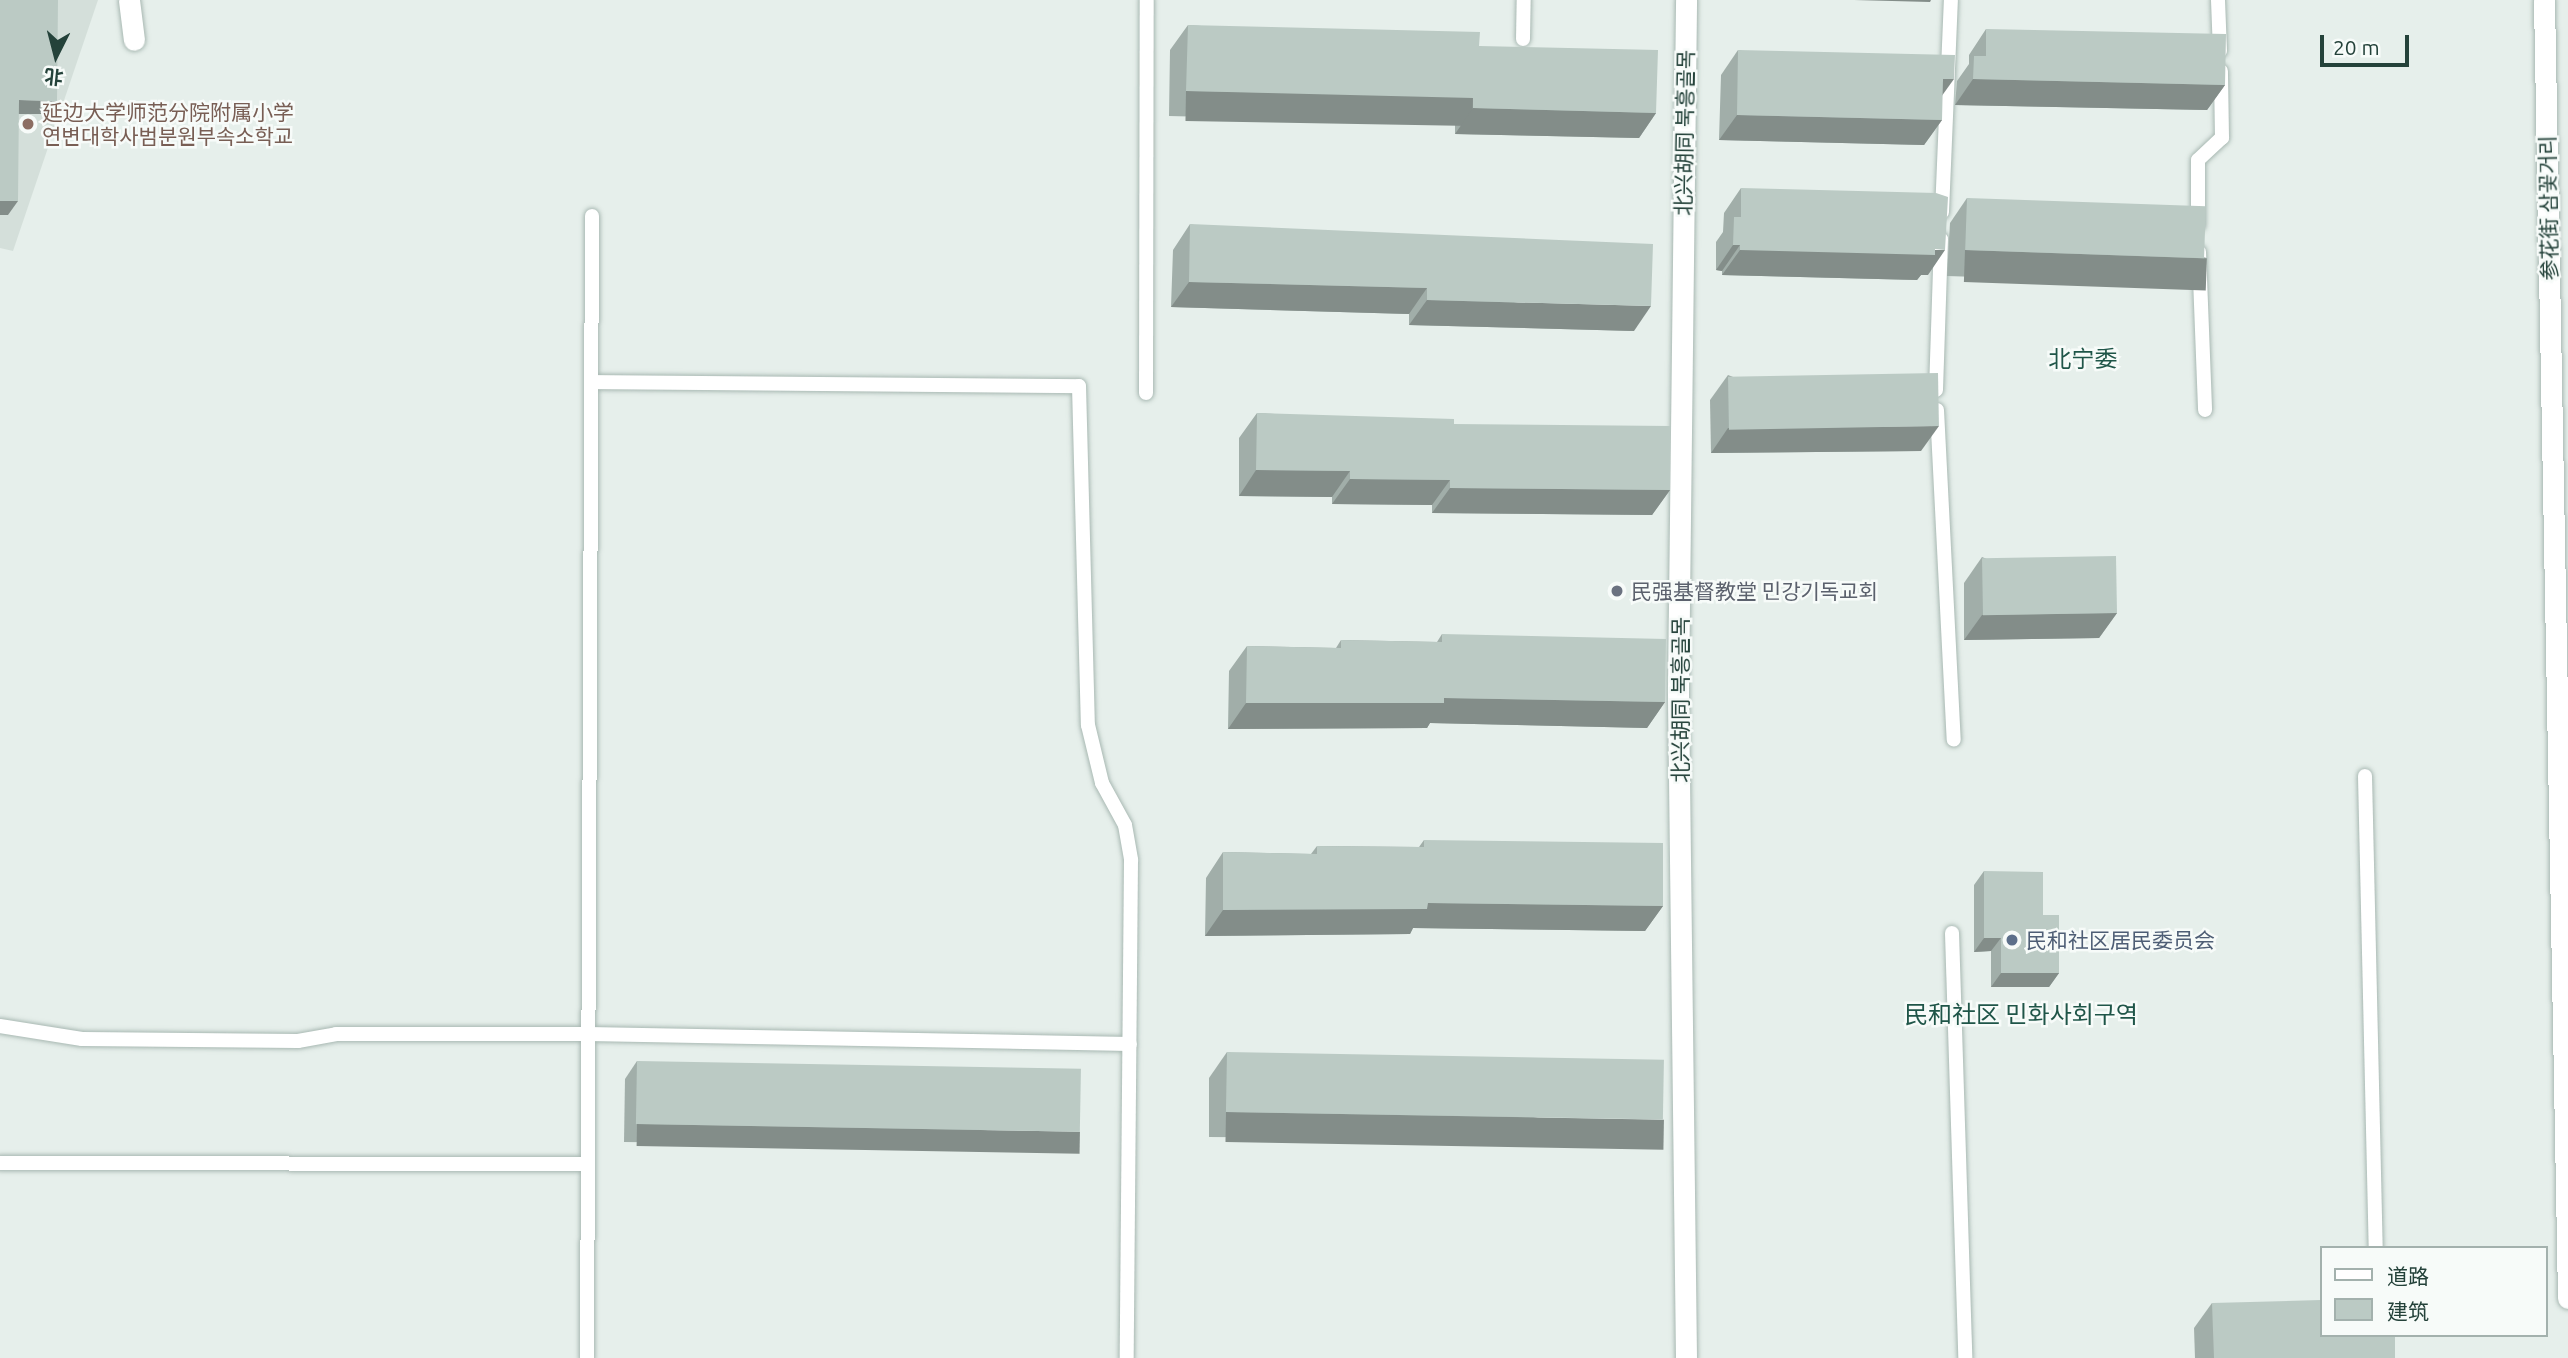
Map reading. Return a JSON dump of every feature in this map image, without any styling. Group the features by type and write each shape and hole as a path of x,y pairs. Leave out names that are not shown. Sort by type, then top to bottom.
{"street":[{"path":"129,0 134,40"},
{"name":"北兴胡同 북흥골목","path":"1686,0 1678,689 1686,1358"},
{"name":"参花街 삼꽃거리","path":"2544,0 2568,1298"}],"lane":[{"path":"1146,393 1147,0"},
{"path":"1523,39 1524,0"},
{"path":"1951,0 1934,341 1941,547 1954,740"},
{"path":"2205,411 2196,170 2201,154 2218,146 2222,138 2218,0"},
{"path":"587,1358 592,216"},
{"path":"591,382 1079,386 1088,725 1102,783 1125,825 1131,860 1127,1358"},
{"path":"2365,776 2376,1246"},
{"path":"1952,933 1965,1358"},
{"path":"0,1026 82,1039 298,1041 336,1034 588,1034 1130,1044"},
{"path":"0,1163 587,1164"}],"shaded area":[{"name":"延边大学师范分院附属小学 연변대학사범분원부속소학교","path":"0,0 98,0 13,251 0,248"}],"building":[{"path":"0,0 58,0 57,101 19,100 18,201 0,201"},
{"path":"1188,25 1480,32 1479,46 1658,50 1656,113 1473,108 1473,98 1186,91"},
{"path":"1986,29 2226,34 2225,85 1973,79 1974,56 1986,56"},
{"path":"1738,50 1955,55 1954,79 1943,79 1942,120 1737,115"},
{"path":"1741,188 1936,193 1948,197 1945,250 1935,249 1935,255 1740,250 1740,245 1733,245 1734,217 1741,217"},
{"path":"1967,198 2206,206 2204,258 1965,250"},
{"path":"1190,224 1653,244 1651,306 1427,300 1427,288 1189,282"},
{"path":"1938,373 1939,426 1729,430 1728,377"},
{"path":"1257,413 1454,419 1454,424 1670,426 1670,490 1450,488 1450,480 1350,479 1350,471 1256,470"},
{"path":"2116,556 2117,613 1983,615 1982,558"},
{"path":"1442,634 1666,639 1665,702 1444,698 1444,703 1246,703 1247,646 1341,648 1341,640 1442,642"},
{"path":"1424,840 1663,843 1663,906 1428,903 1427,909 1223,910 1223,852 1317,854 1317,846 1424,847"},
{"name":"民和社区居民委员会","path":"1984,871 2043,872 2043,915 2059,915 2059,973 2001,973 2001,938 1984,938"},
{"path":"1227,1052 1664,1060 1663,1120 1226,1112"},
{"path":"637,1061 1081,1069 1080,1132 636,1124"},
{"path":"2320,1300 2320,1337 2395,1337 2395,1358 2214,1358 2212,1303"}],"place":[{"name":"延边大学师范分院附属小学 연변대학사범분원부속소학교","path":"28,124"},
{"name":"民强基督教堂 민강기독교회","path":"1617,591"},
{"name":"民和社区居民委员会","path":"2012,940"}],"district":[{"name":"北宁委","path":"2083,359"},
{"name":"民和社区 민화사회구역","path":"2021,1015"}]}
